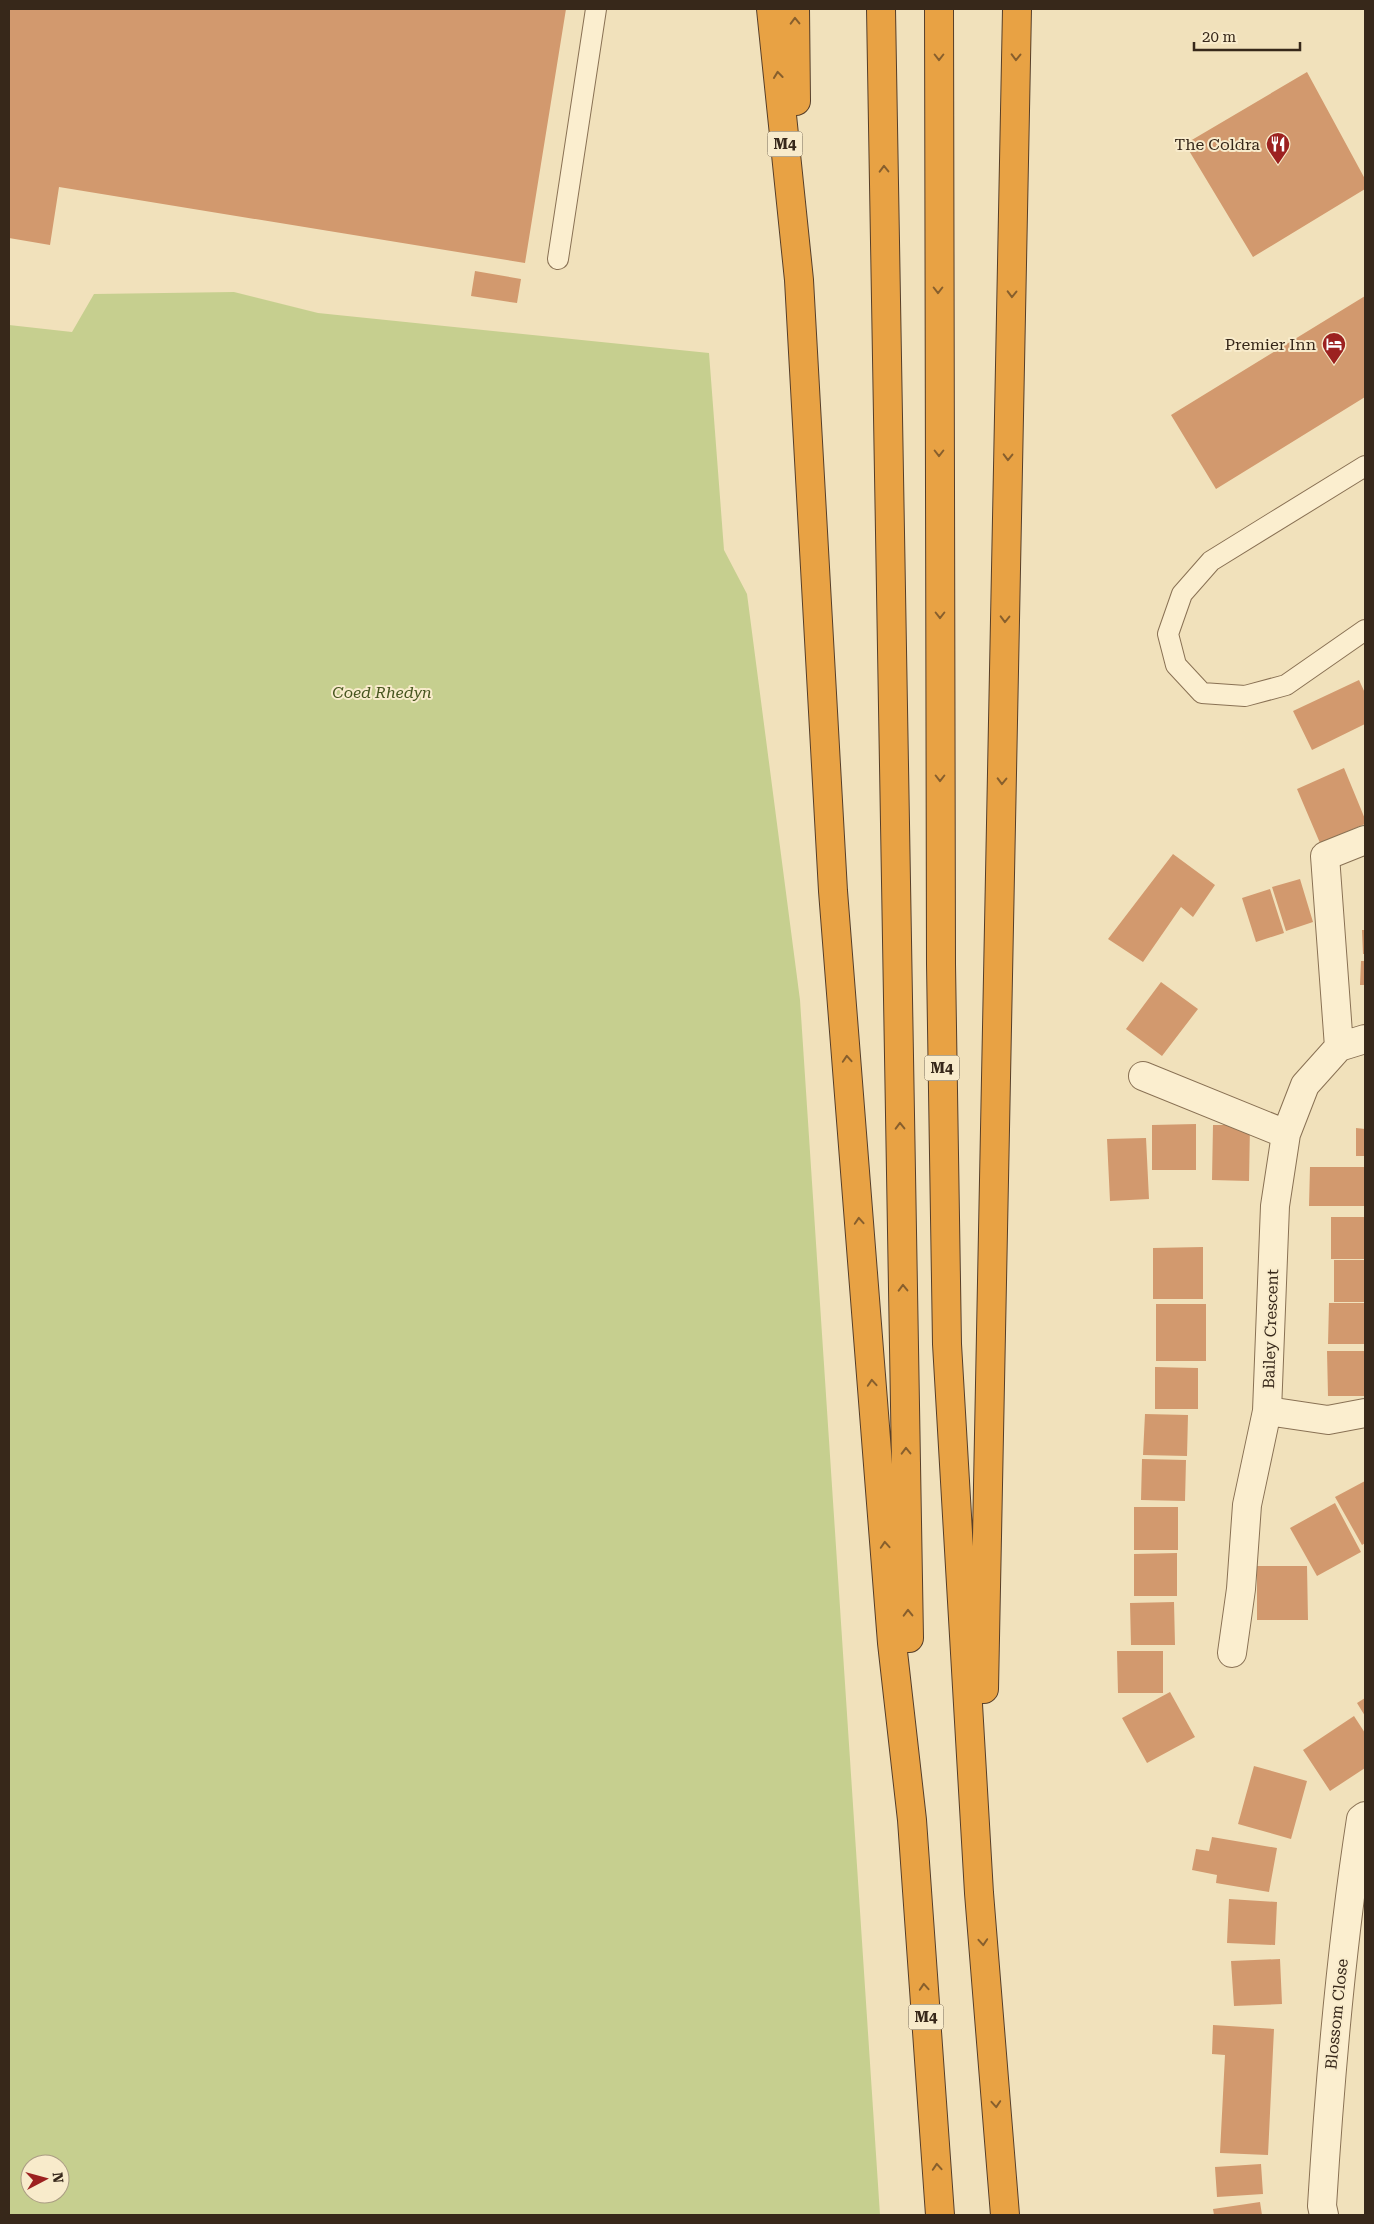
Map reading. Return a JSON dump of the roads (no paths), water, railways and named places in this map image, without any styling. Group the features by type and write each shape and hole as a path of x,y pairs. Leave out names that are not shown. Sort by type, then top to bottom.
{"highway":[{"name":"M4","path":"771,9 798,280 834,891 892,1643 912,1820 940,2215"},
{"name":"M4","path":"795,9 798,280"},
{"name":"M4","path":"882,9 912,1820"},
{"name":"M4","path":"939,9 941,964 947,1344 979,1893 1005,2215"},
{"name":"M4","path":"979,1893 1017,9"}],"street":[{"path":"1365,840 1325,856 1339,1047 1365,1039"},
{"name":"Bailey Crescent","path":"1232,1653 1241,1589 1247,1505 1267,1411 1275,1206 1286,1134 1305,1085 1339,1047"},
{"path":"1143,1076 1286,1134"},
{"path":"1267,1411 1328,1420 1365,1413"},
{"name":"Blossom Close","path":"1324,2215 1322,2206 1331,2068 1346,1920 1361,1819 1365,1816"}],"lane":[{"path":"558,259 596,9"},
{"path":"1365,466 1211,561 1182,594 1168,634 1176,665 1202,693 1245,696 1286,685 1365,630"}],"place":[{"name":"The Coldra","path":"1278,165"},
{"name":"Premier Inn","path":"1334,365"}],"park label":[{"name":"Coed Rhedyn","path":"382,692"}]}
